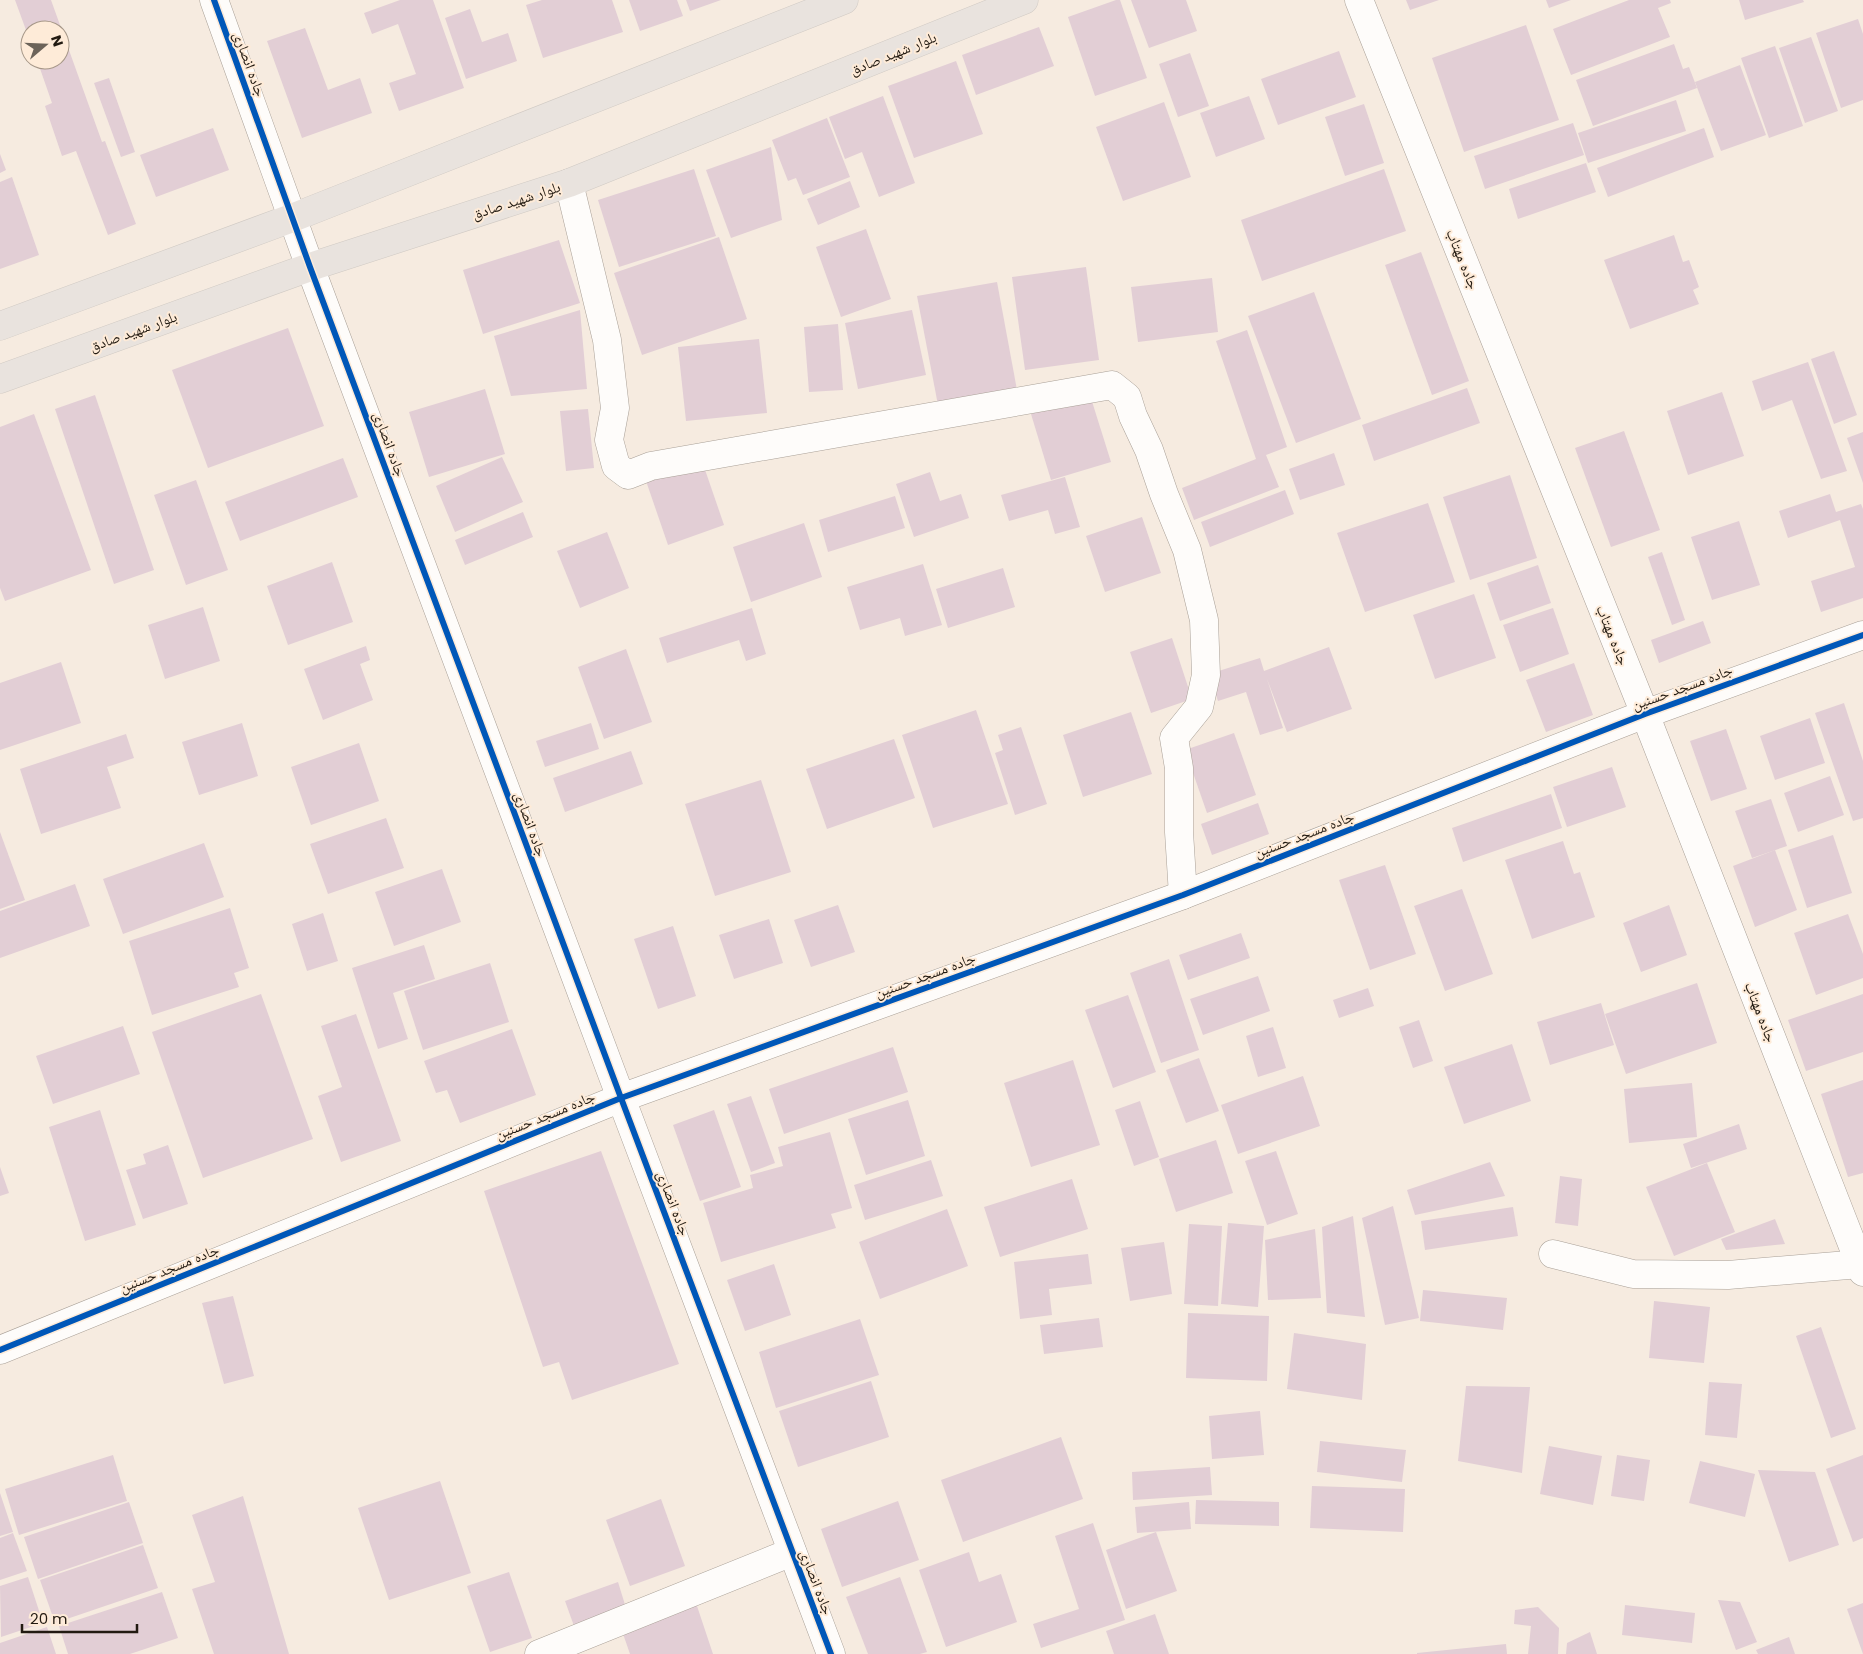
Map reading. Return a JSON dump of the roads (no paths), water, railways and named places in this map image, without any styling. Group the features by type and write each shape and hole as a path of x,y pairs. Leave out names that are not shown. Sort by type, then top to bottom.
{"main road":[{"path":"0,326 292,218 844,0"},
{"name":"بلوار شهید صادق","path":"0,379 310,267 569,183 1024,0"}],"street":[{"name":"جاده انصاری","path":"214,0 310,267 831,1654"},
{"name":"جاده مهتاب","path":"1359,0 1645,714 1861,1268"},
{"path":"569,183 607,340 614,408 609,440 616,466 628,475 651,466 1112,385 1127,397 1187,550 1204,620 1206,675 1199,707 1174,738 1179,768 1179,832 1183,895"},
{"name":"جاده مسجد حسنین","path":"0,1350 621,1098 1183,895 1645,714 1863,635"},
{"path":"1553,1254 1634,1274 1728,1275 1861,1268"},
{"path":"538,1654 792,1552"}]}
